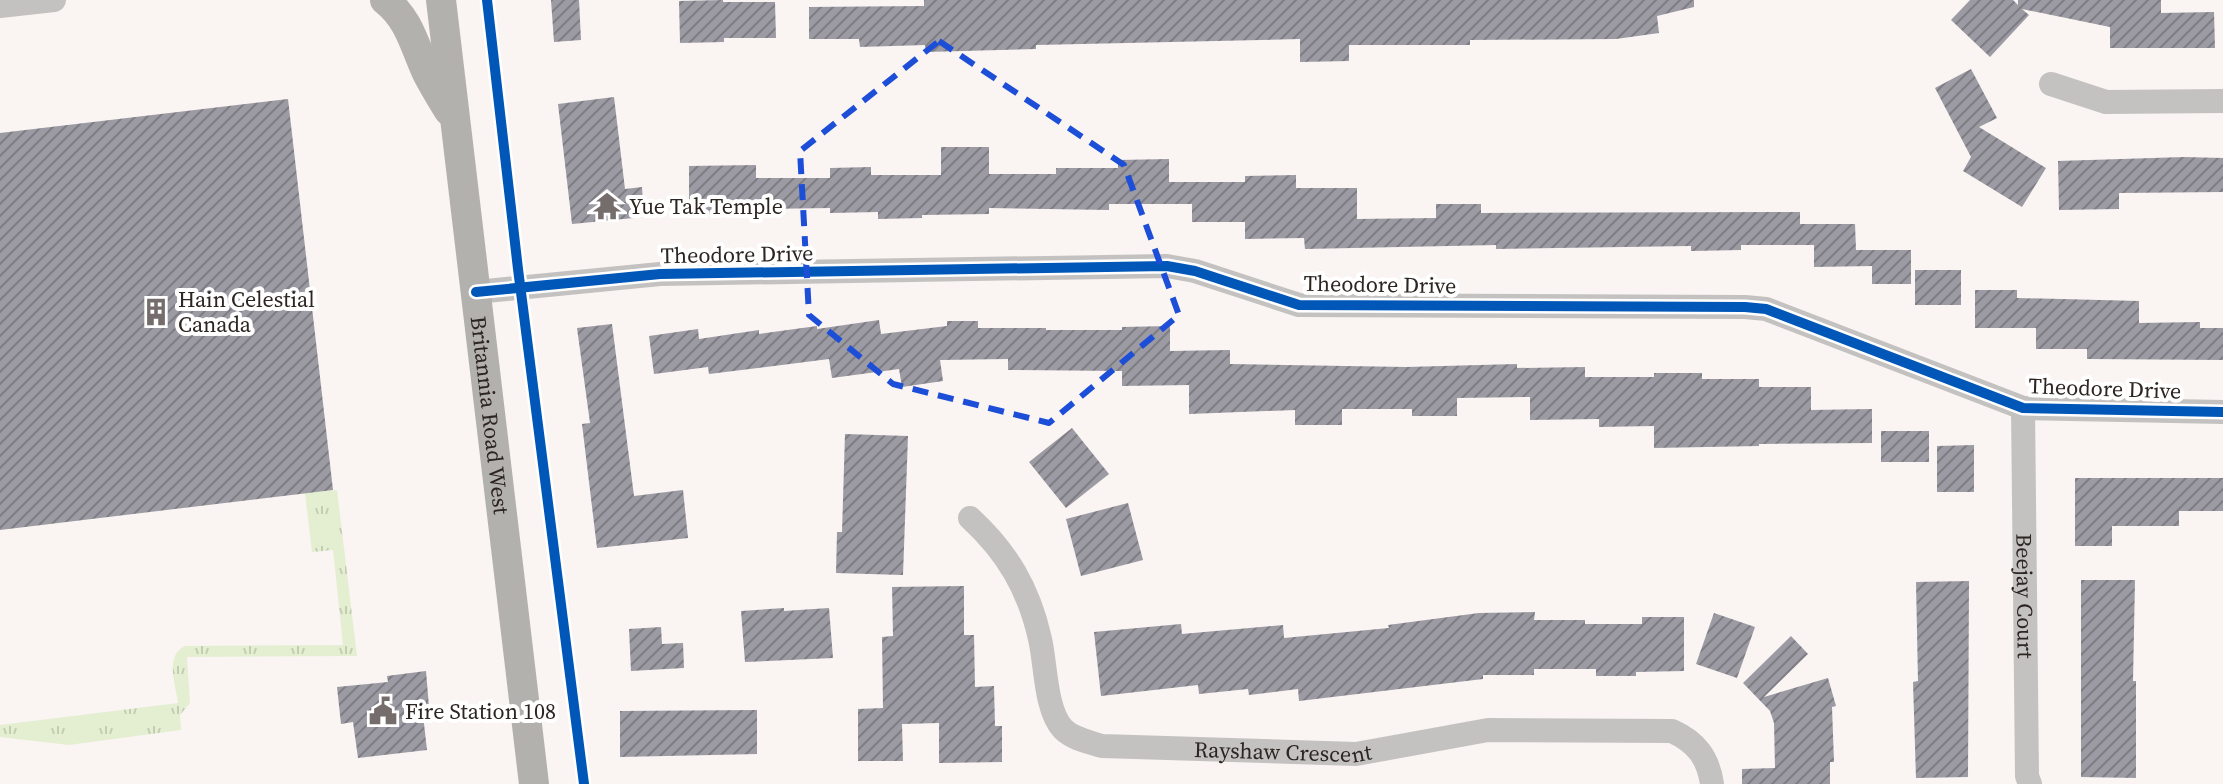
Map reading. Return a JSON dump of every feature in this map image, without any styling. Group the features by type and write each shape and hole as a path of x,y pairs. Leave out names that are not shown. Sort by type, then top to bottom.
{"main road":[{"path":"385,0 407,24 426,71 456,123"},
{"name":"Britannia Road West","path":"441,0 534,784"}],"street":[{"path":"0,6 54,0"},
{"path":"2051,84 2106,102 2223,101"},
{"name":"Theodore Drive","path":"476,292 660,274 1167,266 1195,271 1299,305 1766,309 2023,408 2223,412"},
{"name":"Beejay Court","path":"2023,408 2027,776 2030,784"},
{"name":"Rayshaw Crescent","path":"970,518 995,541 1017,574 1040,637 1052,709 1062,728 1081,740 1102,746 1356,754 1488,730 1672,731 1689,739 1703,753 1712,784"}],"highlighted area":[{"path":"939,41 1124,165 1179,315 1049,423 893,384 809,315 800,151"}],"green space":[{"path":"337,490 357,656 187,657 190,703 180,715 181,730 69,745 0,737 0,725 178,703 173,664 185,646 343,645 333,550 312,552 305,493"}],"building":[{"path":"551,0 579,0 581,40 554,42"},
{"path":"924,0 1694,0 1694,7 1657,16 1659,33 1616,39 1470,40 1470,45 1349,45 1349,61 1300,62 1300,39 1036,45 1036,49 926,52 925,45 860,47 859,39 809,39 809,7 924,6"},
{"path":"1970,0 2013,0 2018,5 2018,0 2161,0 2161,13 2214,12 2215,48 2110,48 2110,27 2022,9 2029,15 1990,57 1951,20"},
{"path":"679,1 775,2 776,38 724,38 724,42 680,43"},
{"path":"1971,69 1997,118 1979,127 2046,168 2022,207 1963,171 1971,157 1935,88"},
{"path":"614,97 625,189 642,187 644,217 572,224 558,104"},
{"name":"Hain Celestial Canada","path":"288,99 333,490 0,530 0,133"},
{"path":"941,147 989,147 989,174 1056,174 1056,168 1118,168 1118,160 1169,159 1169,182 1245,182 1245,176 1296,175 1296,188 1357,188 1357,219 1436,218 1436,204 1481,204 1481,213 1800,212 1800,224 1855,224 1856,250 1911,250 1911,284 1872,284 1872,266 1814,267 1814,245 1741,245 1741,250 1691,251 1691,246 1496,249 1496,245 1305,249 1304,238 1245,239 1245,222 1192,222 1192,204 1109,204 1109,210 989,208 989,214 878,219 878,212 830,213 830,208 756,209 756,214 689,215 689,166 756,165 756,178 830,178 830,168 871,167 871,175 941,175"},
{"path":"2223,158 2223,192 2119,193 2119,209 2059,210 2058,161"},
{"path":"1915,270 1961,270 1961,305 1915,305"},
{"path":"1975,290 2017,290 2017,298 2139,301 2139,323 2200,322 2200,328 2223,328 2223,360 2087,359 2087,349 2036,349 2036,328 1975,328"},
{"path":"879,320 881,334 947,326 947,321 978,321 978,328 1046,330 1122,330 1122,327 1170,326 1170,351 1230,350 1230,364 1406,367 1517,364 1517,368 1585,367 1585,377 1702,373 1702,379 1759,379 1759,387 1811,387 1811,410 1872,409 1872,443 1654,448 1654,426 1599,427 1599,419 1530,420 1530,397 1457,398 1457,416 1412,416 1412,409 1342,409 1342,425 1295,425 1295,410 1189,414 1189,385 1122,386 1122,371 1008,370 1008,359 940,360 943,381 902,387 899,369 832,378 829,359 709,374 708,367 654,374 649,336 698,329 699,339 759,330 759,334"},
{"path":"612,324 634,496 683,490 688,538 597,548 582,424 590,423 577,328"},
{"path":"1072,428 1109,474 1066,508 1029,462"},
{"path":"1881,431 1929,431 1929,462 1881,462"},
{"path":"845,434 908,436 903,575 836,573 837,532 842,532"},
{"path":"1974,445 1974,492 1937,492 1937,446"},
{"path":"2075,478 2223,478 2223,511 2179,511 2179,526 2112,526 2112,546 2075,546"},
{"path":"1128,503 1143,560 1081,576 1066,519"},
{"path":"2081,580 2135,580 2133,681 2136,681 2136,778 2081,777"},
{"path":"1969,581 1968,777 1916,778 1913,682 1918,681 1916,582"},
{"path":"964,586 964,635 974,635 975,687 994,686 995,726 1002,726 1002,762 939,763 939,723 902,724 903,761 858,761 858,709 883,708 882,637 893,636 892,587"},
{"path":"784,608 784,611 829,608 833,658 745,662 741,611"},
{"path":"1535,612 1534,620 1585,620 1585,624 1642,624 1642,617 1684,617 1684,671 1596,676 1596,669 1534,669 1534,675 1483,675 1483,679 1299,701 1298,689 1249,695 1248,689 1199,694 1198,685 1101,696 1094,632 1181,624 1182,634 1283,625 1284,638 1389,628 1388,625 1479,613"},
{"path":"1714,613 1755,627 1737,678 1696,664"},
{"path":"661,627 662,644 683,643 684,668 631,671 629,629"},
{"path":"1791,636 1808,654 1764,697 1828,678 1836,706 1832,707 1834,762 1830,762 1830,784 1742,784 1742,769 1775,768 1774,723 1770,711 1743,683"},
{"name":"Fire Station 108","path":"426,671 429,707 423,715 427,750 358,758 353,722 341,724 337,687 388,682 387,676"},
{"path":"757,710 757,754 620,757 620,711"}],"cycle path":[{"path":"487,0 584,784"},
{"path":"476,292 660,274 1167,266 1195,271 1299,305 1766,309 2023,408 2223,412"}],"place":[{"name":"Yue Tak Temple","path":"607,206"},
{"name":"Hain Celestial Canada","path":"156,312"},
{"name":"Fire Station 108","path":"383,711"}]}
